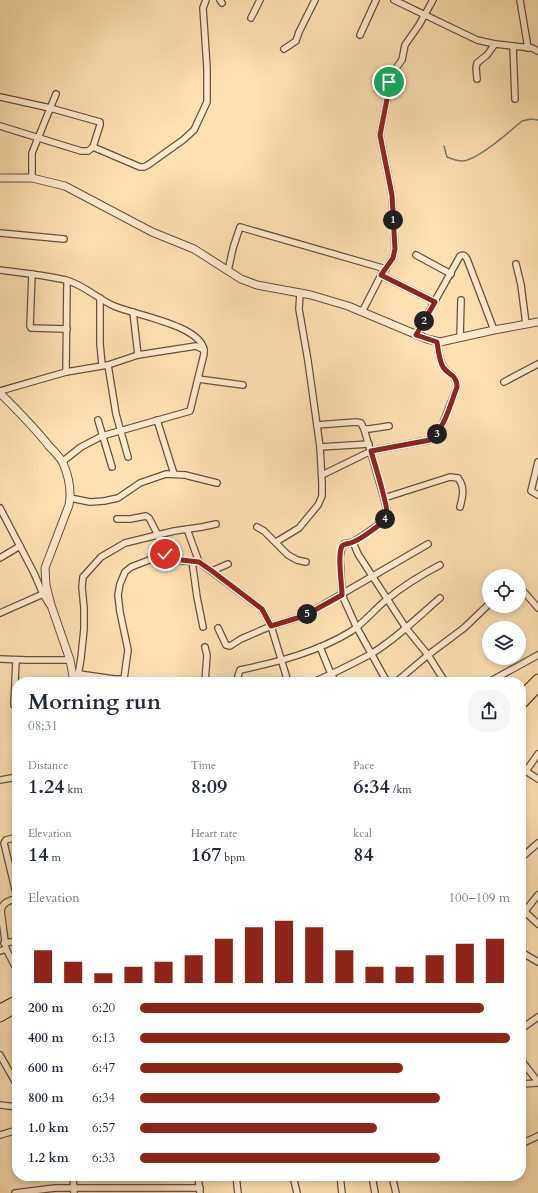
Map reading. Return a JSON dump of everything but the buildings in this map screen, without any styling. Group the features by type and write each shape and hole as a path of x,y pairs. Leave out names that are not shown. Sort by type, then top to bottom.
{"highway":[{"path":"526,691 538,679"},
{"path":"526,700 538,688"},
{"path":"0,1009 12,1003"},
{"path":"0,1017 12,1010"}],"street":[{"path":"93,147 144,168 183,140 194,130 207,102 207,68 203,8 206,0"},
{"path":"250,18 260,0"},
{"path":"284,49 296,41 315,0"},
{"path":"360,35 376,0"},
{"path":"394,0 477,40 534,49 520,0"},
{"path":"362,312 381,275 393,258 395,249 392,195 380,135 389,82 391,75 402,60 405,45 425,16 433,0"},
{"path":"477,80 477,63 487,55 495,44"},
{"path":"513,46 515,100"},
{"path":"32,178 32,153 56,94"},
{"path":"0,97 50,108 100,122 93,147 88,151 81,151 0,126"},
{"path":"0,178 32,178 65,186 152,232 194,249 242,279 257,285 330,300 437,342 538,322"},
{"path":"228,271 233,248 240,227 386,268"},
{"path":"0,233 64,239"},
{"path":"416,255 451,274"},
{"path":"416,335 460,256 464,256 468,259 494,330"},
{"path":"516,264 521,285 526,324"},
{"path":"0,270 32,274 67,281 84,288 114,306 154,318 184,330 198,339 204,350 190,410 102,436 81,448 62,462"},
{"path":"32,274 31,328 67,329"},
{"path":"381,275 435,302"},
{"path":"66,372 67,281"},
{"path":"276,542 300,528 318,505 322,496 320,448 299,309 300,293"},
{"path":"100,298 100,344 116,414 128,457"},
{"path":"460,338 461,300"},
{"path":"133,312 138,355"},
{"path":"322,475 371,451 430,440 436,435 441,428 457,387 457,382 453,375 448,373 442,364 437,342"},
{"path":"73,677 70,660 51,605 46,585 46,568 70,498 71,487 62,462 36,430 0,392 66,372 105,365 138,355 196,346 204,350"},
{"path":"504,382 538,364"},
{"path":"198,379 243,385"},
{"path":"98,420 112,467"},
{"path":"157,420 174,474"},
{"path":"317,425 356,422 361,423 369,444 384,498 388,515 385,520 354,542 344,544 341,549 340,557 342,595 356,626 385,677"},
{"path":"364,429 389,426"},
{"path":"320,448 369,444"},
{"path":"538,462 531,491 538,495"},
{"path":"70,498 90,502 118,498 140,482 166,474 174,474 217,483"},
{"path":"384,498 450,477 458,478 462,483 462,499 460,506"},
{"path":"0,508 34,573 43,594 51,605"},
{"path":"117,519 130,519 146,516 150,519 165,554 173,559 199,562 262,609 271,626 286,677"},
{"path":"78,677 84,629 82,587 83,576 101,557 125,543 174,531 216,524"},
{"path":"257,527 264,531 288,555 297,560 306,562"},
{"path":"187,529 199,562"},
{"path":"354,542 358,554 406,628 428,655 442,677"},
{"path":"218,628 226,645 228,646 271,626 304,616 342,595 372,575 428,544"},
{"path":"0,558 20,546"},
{"path":"124,677 128,650 120,612 118,595 120,584 125,572 131,567 165,554"},
{"path":"192,561 203,627"},
{"path":"212,571 228,564"},
{"path":"238,677 240,670 271,663 300,654 320,647 351,632 356,626 412,580 440,565"},
{"path":"0,613 43,594"},
{"path":"526,594 538,608"},
{"path":"324,677 372,653 406,628 440,598"},
{"path":"402,677 464,628 482,611"},
{"path":"205,647 208,655 206,677"},
{"path":"320,647 333,677"},
{"path":"498,677 538,654"},
{"path":"0,659 70,660"},
{"path":"15,677 16,660"},
{"path":"79,674 100,677"},
{"path":"526,766 538,754"},
{"path":"526,771 538,779"},
{"path":"0,780 12,778"},
{"path":"12,838 6,840 4,843 12,877"},
{"path":"526,854 538,843"},
{"path":"526,906 538,895"},
{"path":"12,900 5,902 1,910 3,948 12,962"},
{"path":"526,912 538,924"},
{"path":"3,948 12,944"},
{"path":"526,956 538,962"},
{"path":"526,1025 538,1017"},
{"path":"0,1055 12,1076"},
{"path":"526,1066 538,1082"},
{"path":"526,1083 538,1082"},
{"path":"0,1104 12,1106"},
{"path":"0,1135 12,1131"},
{"path":"526,1142 538,1136"},
{"path":"73,1181 74,1191"},
{"path":"236,1181 238,1193"},
{"path":"294,1181 297,1193"},
{"path":"341,1181 342,1193"},
{"path":"373,1181 375,1193"},
{"path":"393,1181 396,1193"},
{"path":"15,1193 55,1188 74,1191 200,1190"}],"waterway":[{"path":"444,146 447,157 460,161 468,160 493,145 522,121 531,119 538,120"}],"route":[{"path":"165,554 173,559 199,562 262,609 271,626 304,616 342,595 340,557 342,547 344,544 354,542 385,520 388,515 371,451 430,440 441,428 457,387 457,382 453,375 445,370 442,364 437,342 416,335 435,302 381,275 393,258 395,249 392,195 389,187 380,135 389,82"}]}
